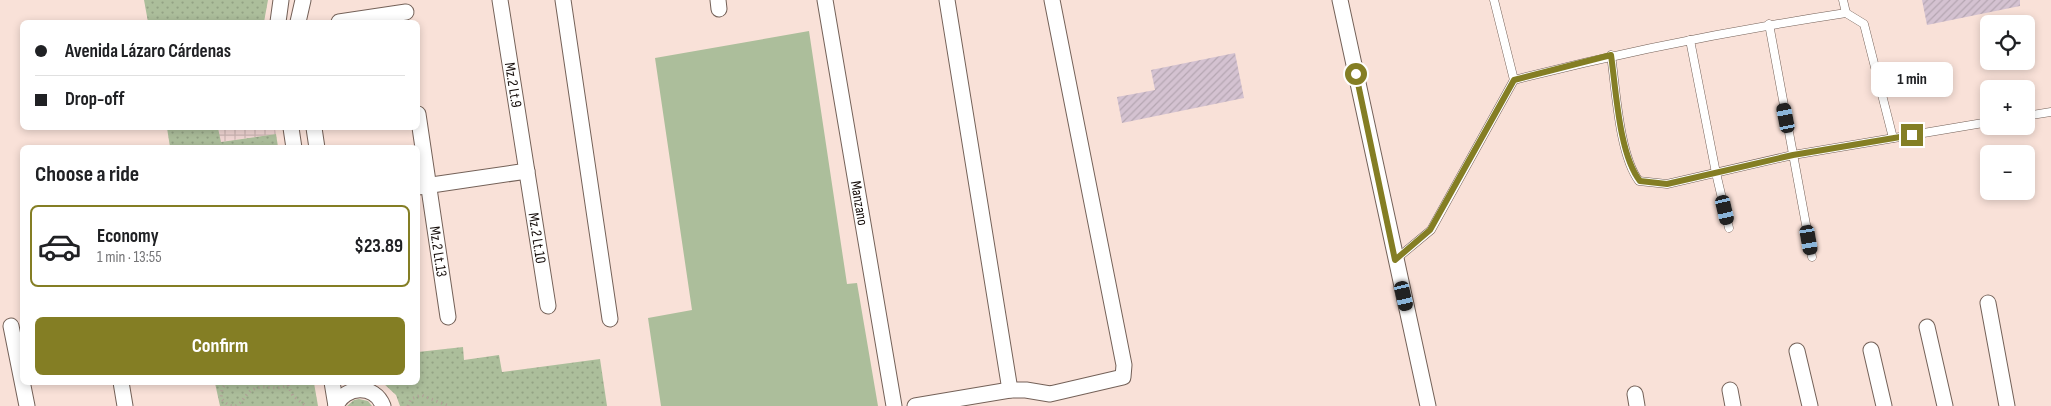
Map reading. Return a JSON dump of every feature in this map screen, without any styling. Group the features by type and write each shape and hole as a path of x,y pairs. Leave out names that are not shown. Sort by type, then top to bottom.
{"street":[{"path":"278,20 281,0"},
{"path":"298,20 303,0"},
{"name":"Mz.2 Lt.9","path":"500,0 527,171"},
{"path":"563,0 610,319"},
{"name":"Manzano","path":"825,0 894,406"},
{"path":"947,0 1010,390"},
{"path":"915,406 1010,390 1026,390 1050,394 1124,377 1124,365 1107,272 1052,0"},
{"path":"1340,0 1428,406"},
{"path":"352,20 406,12"},
{"path":"291,130 294,145"},
{"path":"314,130 317,145"},
{"name":"Mz.2 Lt.13","path":"419,130 423,186 448,317"},
{"path":"423,186 527,171"},
{"name":"Mz.2 Lt.10","path":"527,171 548,306"},
{"path":"1988,303 2007,406"},
{"path":"11,326 20,371"},
{"path":"1927,327 1945,406"},
{"path":"1871,350 1884,406"},
{"path":"1797,351 1810,406"},
{"path":"23,385 27,406"},
{"path":"122,385 125,406"},
{"path":"332,385 336,406"},
{"path":"336,406 343,396 355,386 378,396 383,406"},
{"path":"1730,390 1734,406"}],"lane":[{"path":"1395,260 1430,230 1514,80 1494,0"},
{"path":"1843,0 1846,13"},
{"path":"1514,80 1611,55 1769,24 1846,13 1864,24 1893,138"},
{"path":"1769,24 1812,257"},
{"path":"1690,40 1716,173 1729,228"},
{"path":"1611,55 1622,133 1632,171 1640,181 1667,184 1793,155 1980,124"},
{"path":"2035,115 2051,112"}],"path":[{"path":"225,385 221,395 223,401 231,406 238,405 246,394 254,388 280,389 288,385"},
{"path":"290,385 293,396 306,406"},
{"path":"408,406 412,398 421,394 449,406"}],"shaded area":[{"path":"218,130 275,130 276,134 220,142"}],"green space":[{"path":"144,0 268,0 264,20 148,20"},
{"path":"809,31 847,284 857,283 878,406 661,406 648,318 692,310 655,58"},
{"path":"167,130 218,130 221,142 276,134 278,145 170,145"},
{"path":"263,142 268,145 242,145"},
{"path":"463,347 464,360 499,355 502,372 600,359 607,406 400,406 396,395 385,385 420,385 420,352"},
{"path":"215,385 314,385 318,406 220,406"},
{"path":"354,400 368,401 372,406 347,406"}],"building":[{"path":"1922,0 2020,0 2020,6 1927,25"},
{"path":"1235,53 1244,98 1122,123 1117,97 1155,90 1151,70"}],"route":[{"path":"1356,74 1395,260 1430,230 1514,80 1611,55 1622,133 1632,171 1640,181 1667,184 1793,155 1912,135"}]}
